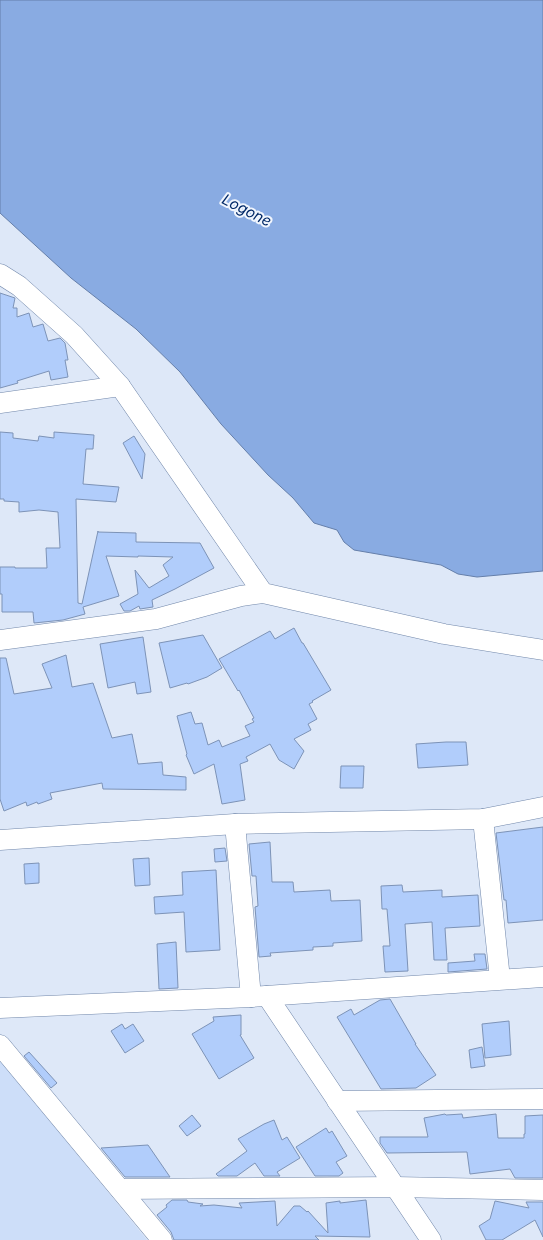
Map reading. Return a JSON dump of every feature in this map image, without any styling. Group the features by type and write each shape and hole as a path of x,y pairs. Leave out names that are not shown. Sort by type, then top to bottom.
{"street":[{"path":"0,274 19,286 74,335 120,386 263,594"},
{"path":"0,403 120,386"},
{"path":"0,640 156,619 241,596 263,594 444,634 543,650"},
{"path":"0,840 235,824 483,819 543,808"},
{"path":"483,819 500,979"},
{"path":"235,824 259,996 338,1101 431,1240"},
{"path":"0,1008 259,996 543,976"},
{"path":"0,1046 162,1240"},
{"path":"338,1101 543,1099"},
{"path":"120,1189 395,1187 543,1190"}],"shaded area":[{"path":"0,1061 58,1131 147,1240 0,1240"}],"water":[{"name":"Logone","path":"0,0 543,0 543,571 477,577 458,574 441,565 354,550 344,542 337,530 314,523 293,498 268,475 221,424 180,372 136,329 71,278 0,213"}],"building":[{"path":"0,293 15,298 13,308 17,308 17,317 29,313 33,327 43,324 48,341 60,338 65,343 68,377 51,380 49,371 0,388"},
{"path":"0,432 13,433 13,438 38,441 39,436 54,438 54,432 94,435 93,449 86,449 83,484 119,487 116,502 76,499 78,603 82,604 98,531 136,533 136,542 200,543 214,568 152,600 153,607 140,609 139,606 130,611 124,611 120,604 138,594 135,570 149,588 169,576 163,565 173,557 106,556 119,596 83,607 85,614 63,620 34,623 33,612 2,612 0,567 47,568 46,548 60,548 58,512 39,510 19,512 19,502 0,499"},
{"path":"134,436 145,454 142,479 123,443"},
{"path":"294,628 331,690 309,704 317,719 308,724 311,730 294,739 304,751 294,769 279,760 270,744 246,757 248,761 240,764 245,800 222,804 214,764 194,774 186,755 177,716 191,712 195,724 202,723 208,745 219,740 222,747 250,736 245,726 254,722 252,719 254,718 219,659 270,631 275,639"},
{"path":"203,635 222,668 207,677 170,688 159,643"},
{"path":"143,637 151,692 137,694 135,682 108,688 100,644"},
{"path":"66,655 72,687 93,683 112,738 132,734 138,764 162,762 163,775 186,777 186,790 103,789 102,783 50,793 52,799 27,806 26,802 4,811 0,799 0,658 6,658 14,694 52,688 42,664"},
{"path":"466,742 468,765 418,768 416,744"},
{"path":"341,766 364,766 363,788 340,788"},
{"path":"543,827 543,920 508,923 496,833"},
{"path":"270,842 272,882 293,882 294,892 330,890 331,901 360,900 362,941 333,943 333,946 313,947 313,950 270,953 271,956 259,957 255,907 258,906 256,876 252,876 249,844"},
{"path":"225,848 227,861 215,862 214,849"},
{"path":"149,858 150,885 135,886 133,859"},
{"path":"39,863 39,883 25,884 24,864"},
{"path":"216,870 220,950 186,952 184,912 155,914 154,897 183,895 182,872"},
{"path":"402,885 403,892 442,890 442,897 478,895 480,926 445,928 447,960 434,960 432,922 405,924 408,971 385,972 383,946 390,946 387,909 382,909 381,886"},
{"path":"176,942 178,988 159,989 157,944"},
{"path":"474,954 485,954 487,969 448,972 448,963 475,961"},
{"path":"390,999 415,1044 436,1075 416,1088 381,1089 337,1017 351,1009 354,1015 380,1000"},
{"path":"241,1015 240,1035 254,1058 219,1079 192,1034 214,1021 213,1017"},
{"path":"509,1021 511,1055 485,1058 482,1024"},
{"path":"122,1024 125,1029 133,1024 144,1041 125,1053 111,1031"},
{"path":"482,1047 485,1066 471,1068 469,1050"},
{"path":"29,1052 57,1083 51,1088 24,1056"},
{"path":"445,1114 462,1114 463,1118 496,1114 498,1138 524,1138 525,1116 543,1115 543,1178 515,1178 510,1169 470,1174 467,1152 387,1153 380,1143 380,1137 428,1137 424,1118"},
{"path":"192,1115 201,1126 187,1136 179,1126"},
{"path":"274,1120 282,1140 287,1137 300,1158 277,1172 280,1176 264,1176 255,1163 237,1176 218,1176 216,1174 247,1151 238,1139"},
{"path":"326,1128 329,1133 332,1131 347,1156 336,1162 343,1173 339,1176 315,1176 296,1147"},
{"path":"148,1145 170,1177 125,1177 101,1148"},
{"path":"172,1200 187,1200 188,1202 203,1204 200,1206 214,1205 242,1208 239,1203 275,1201 277,1226 294,1206 300,1206 308,1211 328,1233 326,1203 366,1200 370,1237 315,1236 319,1240 174,1240 171,1232 157,1215"},
{"path":"495,1201 529,1208 526,1202 543,1202 543,1237 535,1220 502,1240 486,1240 479,1226 490,1219"}]}
